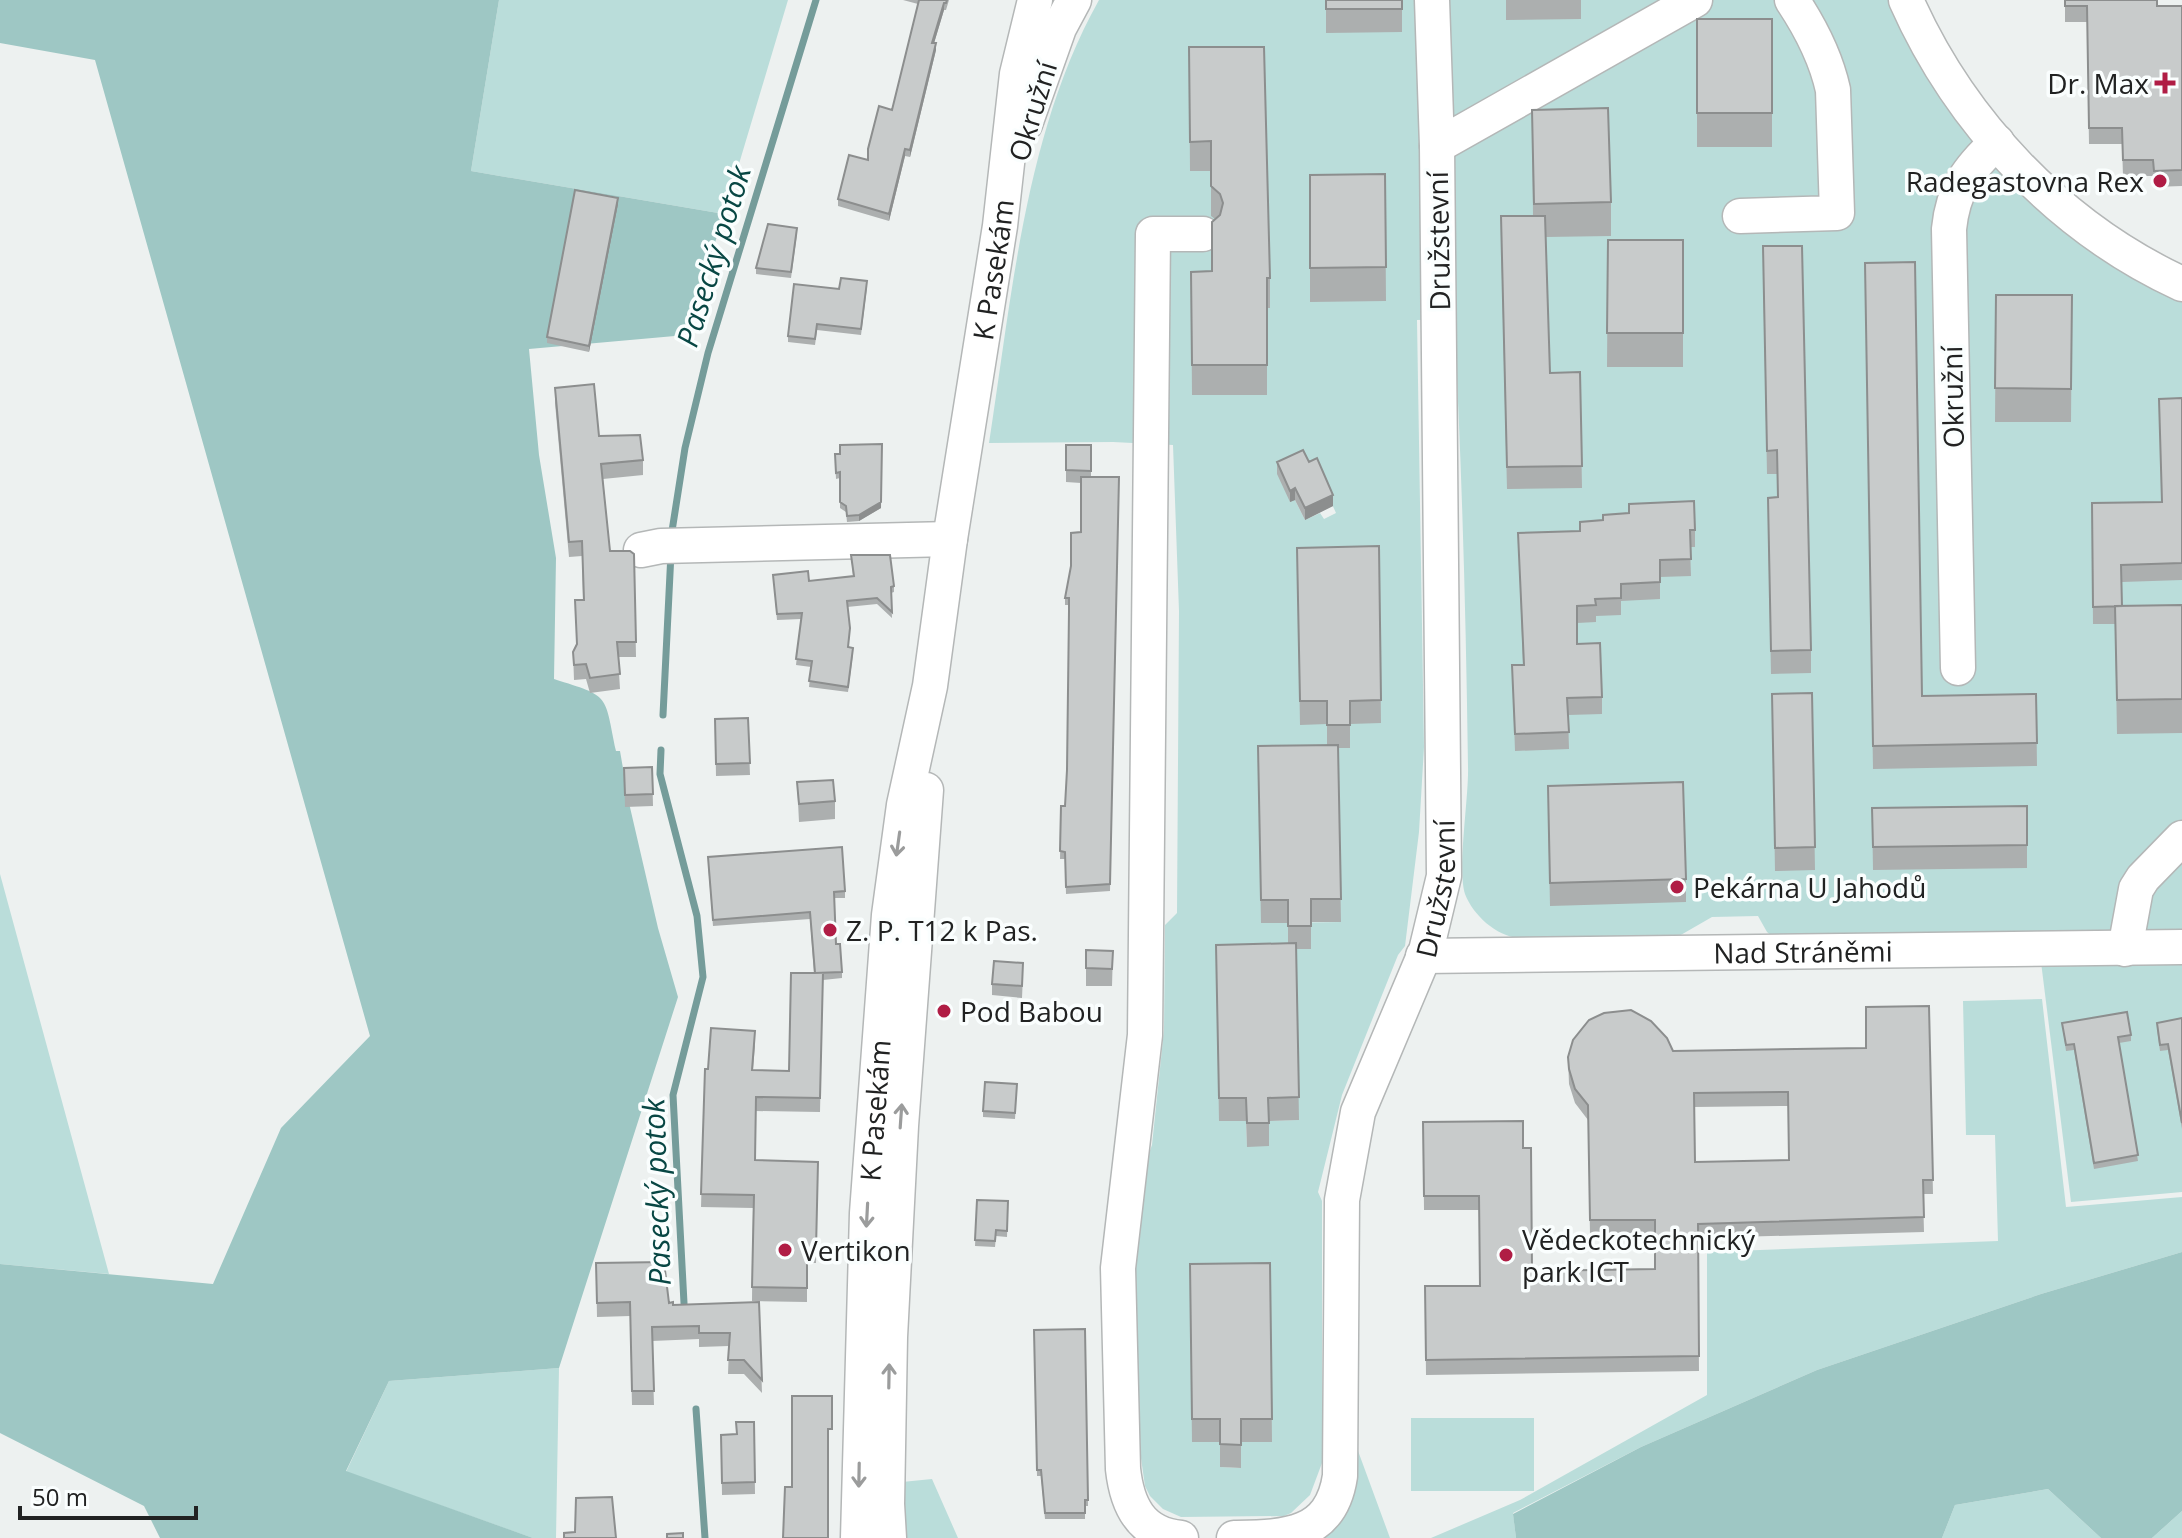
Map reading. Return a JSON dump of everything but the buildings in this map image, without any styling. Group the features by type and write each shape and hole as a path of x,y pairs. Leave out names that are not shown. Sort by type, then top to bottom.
{"street":[{"name":"K Pasekám","path":"858,1538 867,1213 882,985 904,805 930,686 1000,226 1017,74 1035,0"},
{"name":"Okružní","path":"1000,226 1035,94 1059,28 1074,0"},
{"name":"Družstevní","path":"1234,1538 1277,1537 1304,1531 1324,1515 1336,1495 1340,1476 1342,1200 1358,1112 1423,956 1444,876 1437,146 1432,0"},
{"name":"Družstevní","path":"1437,146 1695,0"},
{"path":"1740,216 1837,213 1833,90 1817,45 1792,0"},
{"path":"1906,0 1939,63 1969,110 2040,188 2098,236 2153,271 2182,284"},
{"name":"Okružní","path":"1958,668 1949,229 1955,194 1978,160 1997,142"},
{"path":"1181,1538 1157,1532 1144,1522 1126,1493 1118,1268 1145,1035 1153,234 1203,234"},
{"path":"641,550 661,546 950,539"},
{"name":"K Pasekám","path":"889,1538 890,1337 906,1052 925,808 930,686"},
{"path":"2125,949 2136,889 2182,838"},
{"name":"Nad Stráněmi","path":"1423,956 2182,947"}],"shaded area":[{"path":"0,0 499,0 471,171 724,214 686,335 529,349 539,455 556,558 554,679 596,694 606,707 616,751 620,751 658,928 678,997 559,1368 389,1381 346,1471 533,1538 160,1538 144,1506 0,1433 0,1264 213,1284 281,1128 370,1036 95,60 0,43"},
{"path":"499,0 788,0 724,214 471,171"},
{"path":"1099,0 1891,0 1940,94 2004,177 2071,236 2182,300 2182,1192 2071,1202 2038,938 1774,938 1758,916 1712,917 1679,936 1519,938 1494,929 1480,917 1465,894 1462,868 1468,767 1454,319 1417,320 1424,747 1419,832 1405,946 1398,955 1342,1095 1318,1192 1322,1201 1322,1463 1310,1495 1284,1516 1181,1517 1163,1509 1145,1486 1139,1444 1135,1278 1164,1030 1165,925 1177,913 1179,611 1173,445 989,443 1014,273 1038,159 1074,51","holes":["1317,471 1336,513 1324,519 1320,513 1305,520 1295,500","1327,724 1350,724 1327,748","1311,922 1288,949 1288,923 1261,923","1299,1120 1268,1121 1247,1146 1246,1121 1219,1121","1220,1442 1241,1442 1241,1468 1220,1467"]},
{"path":"0,874 109,1274 0,1264"},
{"path":"2042,999 2066,1207 2182,1197 2182,1252 2041,1294 1817,1370 1641,1447 1513,1513 1516,1538 1431,1538 1520,1500 1707,1395 1707,1252 1998,1241 1995,1135 1966,1135 1963,1001"},
{"path":"2182,1252 2182,1511 2152,1538 2101,1538 2048,1489 1955,1505 1942,1538 1516,1538 1513,1514 1641,1447 1817,1370 2041,1294"},
{"path":"559,1368 556,1538 533,1538 346,1472 389,1381"},
{"path":"1411,1418 1534,1418 1534,1491 1411,1491"},
{"path":"1354,1440 1390,1538 1325,1538 1343,1516"},
{"path":"932,1479 958,1538 903,1538 902,1482"},
{"path":"2048,1489 2101,1538 1942,1538 1955,1505"},
{"path":"2182,1511 2182,1538 2152,1538"}],"waterway":[{"name":"Pasecký potok","path":"672,531 685,448 708,353 816,0"},
{"name":"Pasecký potok","path":"663,715 671,553"},
{"name":"Pasecký potok","path":"661,750 660,774 697,916 703,977 673,1095 684,1303"},
{"name":"Pasecký potok","path":"696,1409 705,1538"}],"place":[{"name":"Dr. Max","path":"2165,83"},
{"name":"Radegastovna Rex","path":"2160,181"},
{"name":"Pekárna U Jahodů","path":"1677,887"},
{"name":"Z. P. T12 k Pas.","path":"830,930"},
{"name":"Pod Babou","path":"944,1011"},
{"name":"Vertikon","path":"785,1250"},
{"name":"Vědeckotechnický park ICT","path":"1506,1255"}]}
